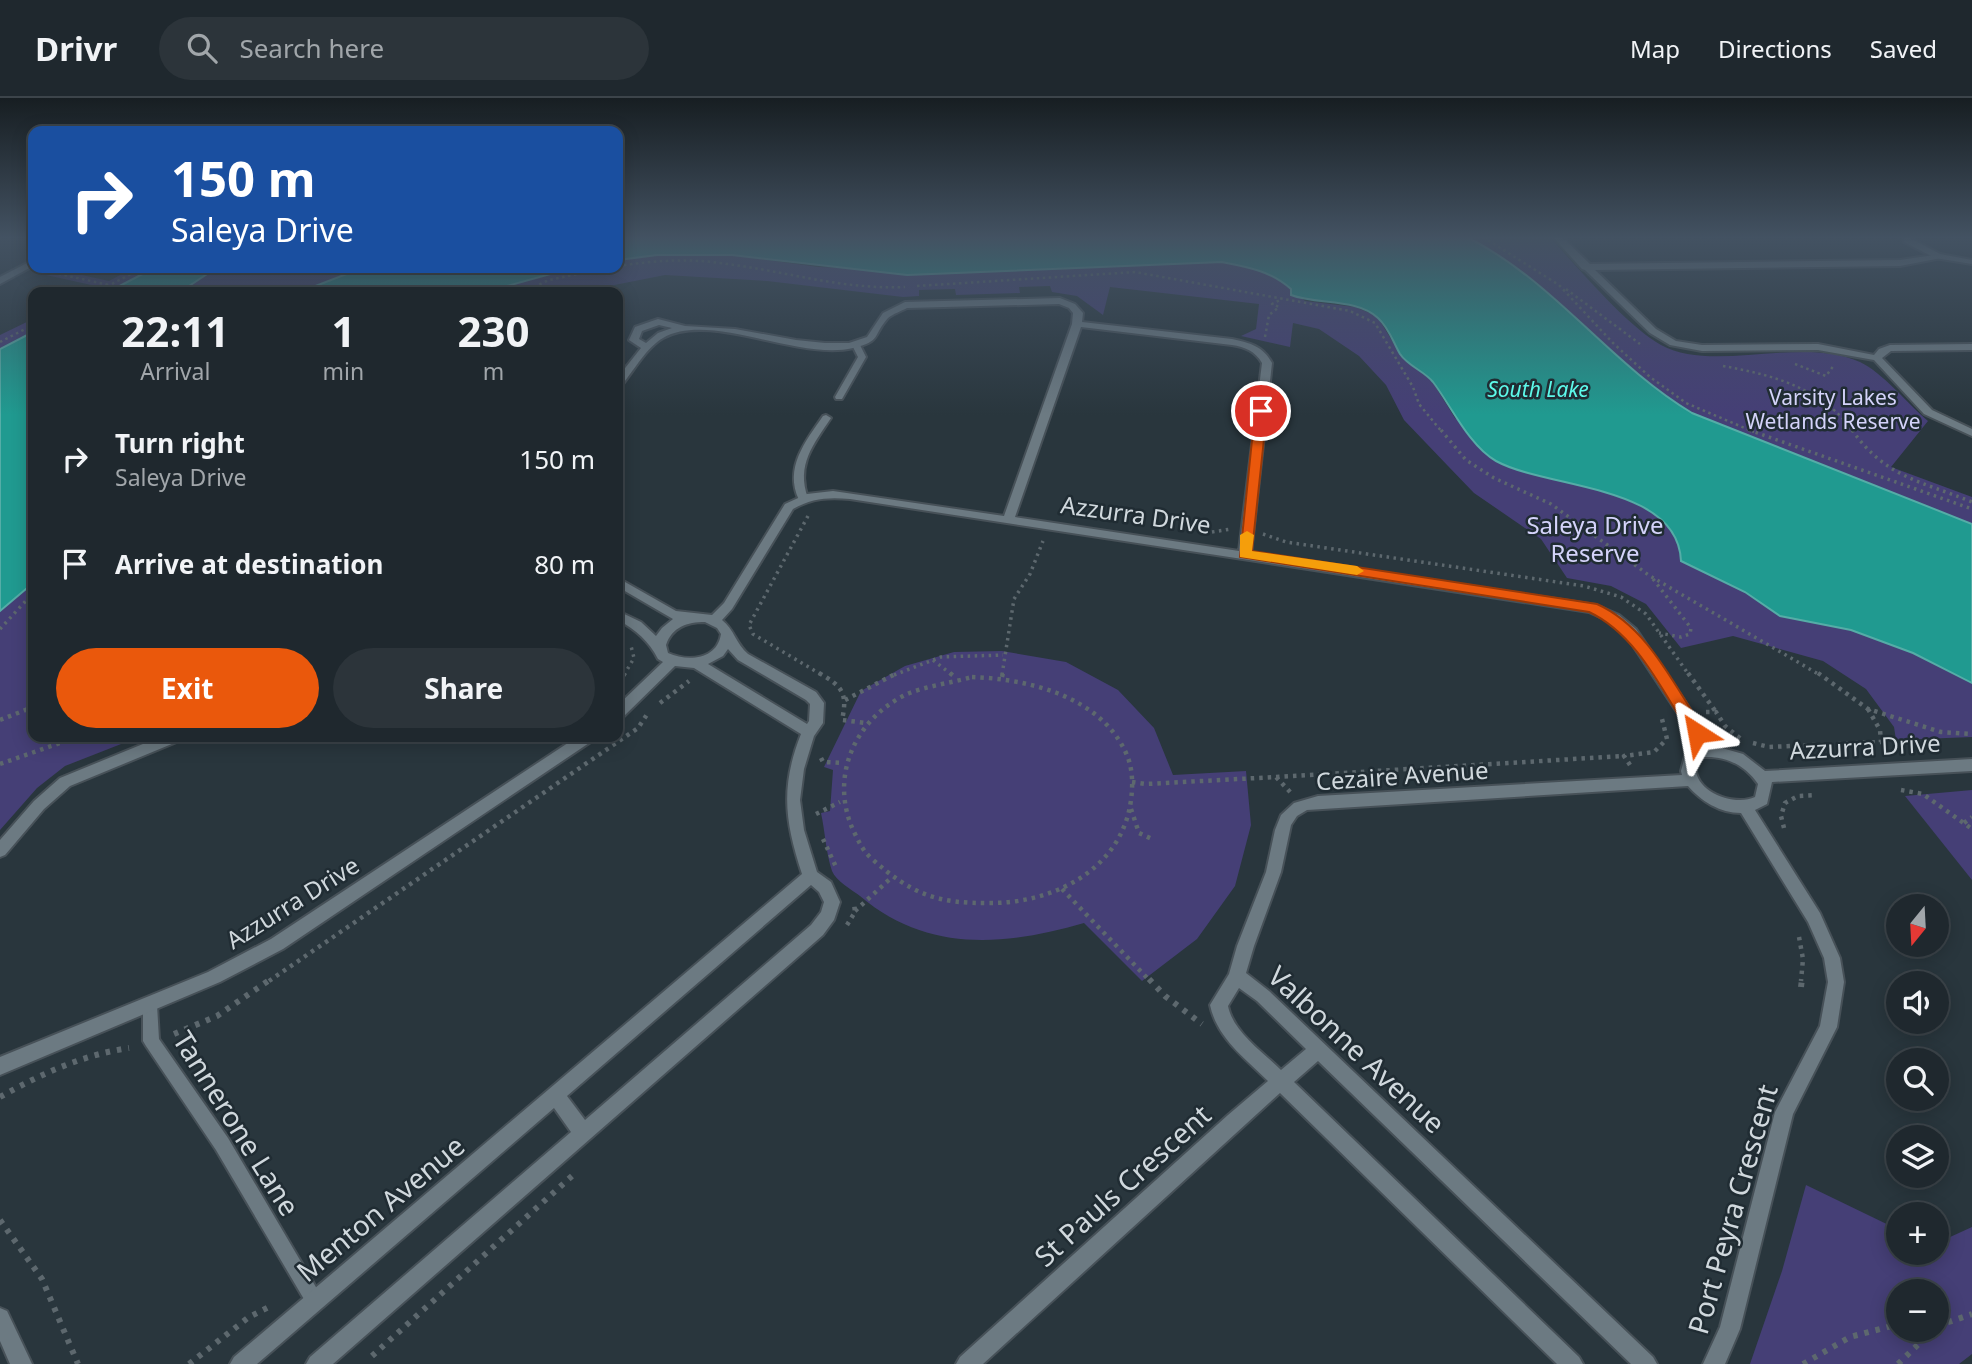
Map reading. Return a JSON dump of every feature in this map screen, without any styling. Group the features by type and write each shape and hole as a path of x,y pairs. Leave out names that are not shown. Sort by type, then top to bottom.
{"street":[{"path":"1616,296 1660,337 1673,343 1702,348 1826,348 1877,358 1928,412 1972,433"},
{"path":"648,348 635,340 638,329 658,322 684,328 833,345 856,345 870,339 894,309 919,303 1060,301 1072,306 1078,313 1077,324 1009,520"},
{"path":"1077,324 1232,342 1256,349 1267,363 1245,554"},
{"path":"623,377 660,336 684,328"},
{"path":"1877,358 1882,351 1890,348 1972,346"},
{"name":"Azzurra Drive","path":"803,498 831,494 1567,602 1614,618 1631,632 1710,751"},
{"path":"715,620 728,606 789,507 803,498"},
{"path":"320,1363 817,930 828,915 832,902 825,887 811,876 795,830 791,807 792,785 808,732 816,723 817,703 811,696 743,657 735,650 728,633 715,620 673,615 623,585"},
{"path":"659,645 667,629 696,617"},
{"path":"623,618 659,645 663,656 671,662 697,664 808,732"},
{"path":"697,664 722,652 728,641 728,633"},
{"path":"623,708 671,662"},
{"path":"0,851 39,805 65,782 162,742"},
{"name":"Azzurra Drive","path":"0,1066 214,977 277,944 580,742"},
{"path":"1710,751 1739,758 1761,777 1765,795 1758,804 1745,807 1714,800 1691,780 1687,766 1689,760 1710,751"},
{"name":"Azzurra Drive","path":"1761,777 1972,765"},
{"name":"Cezaire Avenue","path":"1237,976 1241,950 1269,889 1282,831 1289,815 1301,806 1318,802 1691,780"},
{"name":"Port Peyra Crescent","path":"1713,1364 1730,1329 1784,1112 1828,1027 1836,982 1832,958 1820,928 1745,807"},
{"name":"Menton Avenue","path":"241,1364 811,876"},
{"name":"Valbonne Avenue","path":"1223,1020 1219,1005 1237,976 1646,1364"},
{"path":"1223,1020 1233,1035 1572,1364"},
{"name":"St Pauls Crescent","path":"967,1364 1280,1080 1318,1050"},
{"path":"556,1096 583,1133"},
{"path":"0,1318 21,1364"}],"lane":[{"path":"839,397 862,357 856,345"},
{"path":"803,498 795,478 797,466 826,418"},
{"name":"Tannerone Lane","path":"150,1005 151,1041 222,1144 314,1300"}],"path":[{"path":"1569,296 1613,343 1686,403 1718,419 1972,509"},
{"path":"1577,296 1629,337 1650,349"},
{"path":"1256,349 1266,335 1269,315 1279,307 1272,304 1281,299"},
{"path":"0,342 28,328"},
{"path":"1712,365 1766,374 1799,385 1833,408 1865,451 1885,466 1972,502"},
{"path":"1812,371 1826,376 1831,369"},
{"path":"816,510 803,524 749,625 753,634 838,684 845,700 842,720 867,723"},
{"path":"1002,677 1003,655 1014,599 1030,574 1045,536 1033,534"},
{"path":"1631,632 1682,637 1690,634 1691,628 1683,615 1650,576"},
{"path":"0,629 28,598"},
{"path":"623,676 634,657 627,640"},
{"path":"845,700 907,667 954,654 1003,655"},
{"path":"933,660 956,678"},
{"path":"1002,677 1054,690 1097,716 1111,730 1128,764 1132,791 1131,808 1115,845 1083,877 1062,889 1020,903 974,905 930,897 891,878 871,862 856,843 845,823 840,802 844,763 867,723 907,694 956,678 1002,677"},
{"path":"623,739 638,728 648,713 683,683 692,679"},
{"path":"0,720 28,709"},
{"path":"1867,709 1941,732 1972,734"},
{"path":"0,764 63,742"},
{"path":"174,1034 217,1016 618,742"},
{"path":"825,750 820,761 844,763"},
{"path":"1276,777 1624,757"},
{"path":"1131,808 1139,834 1152,839"},
{"path":"1972,817 1964,823 1972,829"},
{"path":"855,912 891,878"},
{"path":"1062,889 1165,996 1203,1024 1223,1020"},
{"path":"1794,927 1803,959 1801,987"},
{"path":"0,1097 25,1083 102,1052 129,1048"},
{"path":"0,1220 42,1279 78,1364"},
{"path":"189,1364 249,1317 269,1307"},
{"path":"1949,1321 1972,1314"},
{"path":"1803,1364 1850,1337 1886,1327"},
{"path":"1898,1364 1921,1342"}],"green space":[{"name":"Saleya Drive Reserve","path":"1077,296 1108,296 1103,315"},
{"name":"Saleya Drive Reserve","path":"1190,296 1299,296 1305,301 1355,307 1377,316 1402,357 1432,381 1455,418 1652,512 1676,538 1681,561 1745,592 1780,616 1851,630 1913,653 1972,683 1972,737 1896,740 1894,727 1866,689 1823,661 1733,636 1681,648 1646,604 1611,586 1567,578 1541,539 1474,493 1404,420 1386,385 1359,356 1319,329 1293,323 1290,347 1241,336 1256,329 1259,304"},
{"name":"Varsity Lakes Wetlands Reserve","path":"1551,296 1604,296 1648,336 1661,345 1682,353 1732,356 1812,352 1837,355 1860,362 1886,381 1928,421 1891,467 1972,497 1972,524 1692,414 1634,371"},
{"path":"28,321 28,335 0,349 0,335"},
{"path":"28,587 28,742 126,742 65,766 37,788 0,830 0,611"},
{"path":"1002,651 1066,662 1118,690 1154,728 1173,775 1246,771 1251,825 1235,886 1197,939 1142,981 1084,923 1054,931 996,940 939,936 912,928 886,914 844,885 832,871 821,813 830,811 833,770 824,767 861,691 905,666 954,652"},
{"path":"1972,790 1972,880 1905,796"},
{"path":"1806,1185 1886,1224 1886,1265 1949,1265 1949,1238 1972,1227 1972,1354 1959,1364 1750,1364 1782,1271"}],"water":[{"name":"South Lake","path":"1295,296 1551,296 1634,371 1692,413 1972,524 1972,683 1913,653 1851,630 1780,616 1745,592 1681,561 1674,536 1658,517 1635,503 1518,470 1496,461 1469,435 1433,382 1403,358 1378,318 1359,307"},
{"path":"28,335 28,587 0,611 0,349"}],"slow traffic":[{"path":"1247,535 1245,554 1357,571"}],"route":[{"path":"1261,411 1245,554 1592,608 1614,618 1631,632 1697,733"}]}
